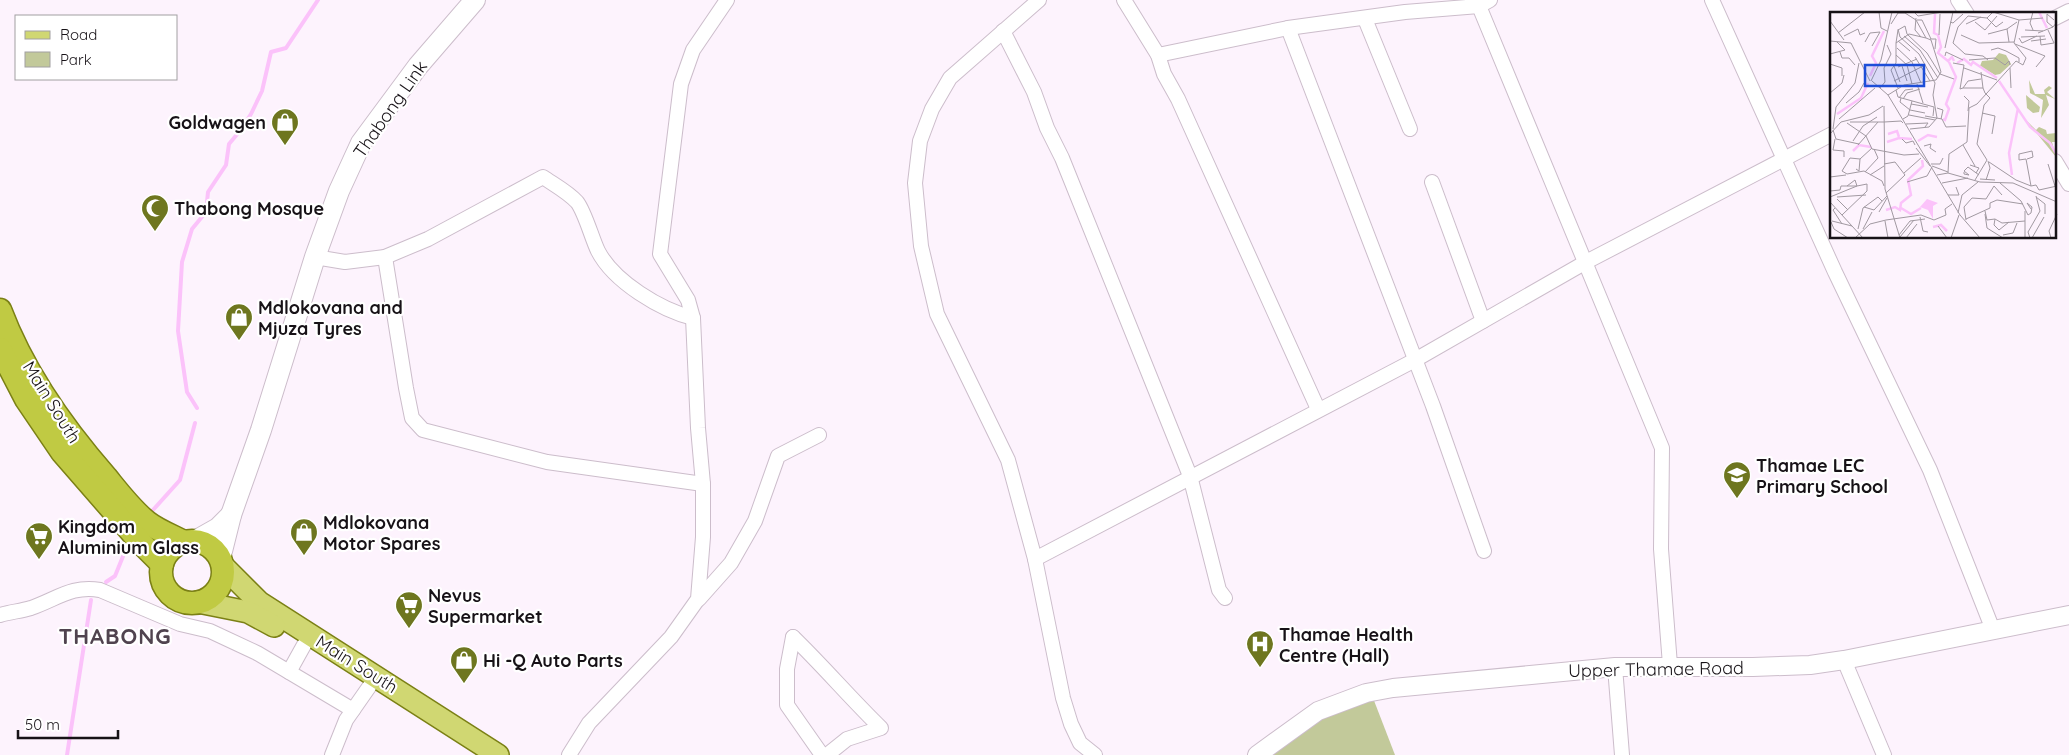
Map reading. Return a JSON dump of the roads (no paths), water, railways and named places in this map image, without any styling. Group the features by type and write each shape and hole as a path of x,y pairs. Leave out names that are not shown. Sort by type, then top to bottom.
{"highway":[{"name":"Main South","path":"0,310 6,326 38,386 76,442 132,508 149,524 210,547 221,562"},
{"name":"Main South","path":"0,349 26,399 62,452 142,544 162,564 162,582 172,596 189,603 198,602"},
{"path":"162,564 170,550 190,541"},
{"path":"198,602 207,599 215,593 220,585 221,562"}],"main road":[{"name":"Thabong Link","path":"221,562 231,515 261,430 315,257 339,191 361,143 418,66 475,0"},
{"path":"190,541 218,528 231,515"},
{"name":"Main South","path":"221,562 259,602 498,755"},
{"name":"Main South","path":"198,602 248,612 304,645 473,755"}],"street":[{"path":"698,599 703,547 703,484 698,428 693,318 688,300 660,254 681,84 693,50 727,0"},
{"path":"1039,0 950,78 932,109 920,141 915,182 921,246 937,314 1008,460 1035,559 1052,655 1070,724 1080,743 1094,755"},
{"path":"1124,0 1158,55 1164,74 1178,99 1318,409"},
{"path":"1712,0 1835,272 1930,470 1993,630"},
{"path":"1958,0 1966,12"},
{"path":"1158,55 1288,28 1480,2 1662,448 1661,549 1670,665"},
{"path":"2056,18 2069,11"},
{"path":"1365,18 1410,129"},
{"path":"1288,28 1415,360 1484,552"},
{"path":"1003,31 1034,92 1047,128 1062,158 1190,476 1219,590 1225,598"},
{"path":"1035,559 1190,476 1415,360 1586,262 1830,135"},
{"path":"2056,163 2069,184"},
{"path":"315,257 345,262 385,257 428,240 543,176 577,202 599,252 608,267 641,294 679,314 693,318"},
{"path":"1432,182 1483,321"},
{"path":"385,257 412,418 423,430 547,462 703,484"},
{"path":"569,755 589,723 671,637 698,599 731,563 755,521 778,456 819,435"},
{"path":"0,615 30,608 74,589 87,587 100,590 180,624 210,631 257,653 353,710"},
{"name":"Upper Thamae Road","path":"1257,755 1318,711 1366,693 1394,688 1615,666 1810,665 1844,660 2069,615"},
{"path":"822,755 787,705 787,669 793,637 822,665 851,700 881,728 847,739 827,755"},
{"path":"289,672 304,645"},
{"path":"1844,660 1884,755"},
{"path":"1615,666 1622,755"},
{"path":"332,755 346,720 369,687"}],"waterway":[{"path":"197,408 187,392 178,331 182,262 192,229 206,212 208,192 226,165 229,144 251,114 262,91 271,52 286,48 318,0"},
{"path":"153,510 180,480 195,423"},
{"path":"106,582 115,576 126,549"},
{"path":"67,755 91,600"}],"place":[{"name":"Goldwagen","path":"285,146"},
{"name":"Thabong Mosque","path":"155,232"},
{"name":"Mdlokovana and Mjuza Tyres","path":"239,341"},
{"name":"Thamae LEC Primary School","path":"1737,499"},
{"name":"Mdlokovana Motor Spares","path":"304,556"},
{"name":"Kingdom Aluminium Glass","path":"39,560"},
{"name":"Nevus Supermarket","path":"409,629"},
{"name":"Thamae Health Centre (Hall)","path":"1260,668"},
{"name":"Hi -Q Auto Parts","path":"464,684"}],"district":[{"name":"THABONG","path":"115,636"}]}
